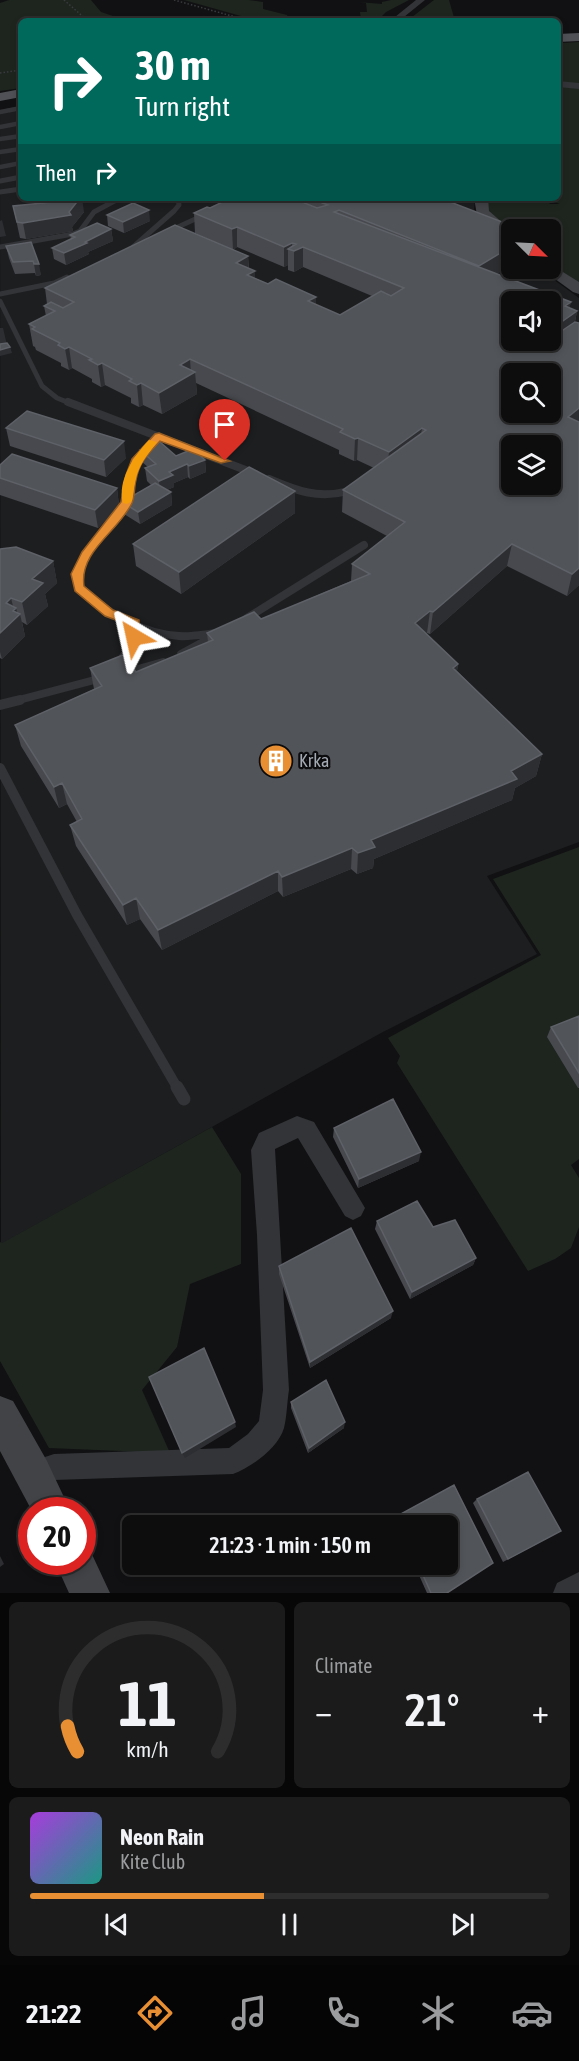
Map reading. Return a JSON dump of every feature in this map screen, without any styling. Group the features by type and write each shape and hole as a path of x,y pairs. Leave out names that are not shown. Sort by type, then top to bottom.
{"main road":[{"path":"561,38 579,37"},
{"path":"0,97 18,94"}],"street":[{"path":"398,18 422,0"},
{"path":"561,84 579,86"},
{"path":"481,201 482,212 501,231"},
{"path":"561,278 579,290"},
{"path":"34,1474 54,1467 232,1461 257,1443 271,1427 276,1390 269,1235 262,1150 267,1141 297,1127 306,1130 353,1208"},
{"path":"0,1414 45,1497"},
{"path":"81,1575 90,1593"},
{"path":"567,1593 579,1586"}],"lane":[{"path":"0,112 18,109"},
{"path":"0,127 18,124"},
{"path":"0,139 18,136"},
{"path":"0,153 18,150"},
{"path":"0,166 18,163"},
{"path":"0,180 18,177"},
{"path":"0,192 18,189"},
{"path":"0,247 73,234 80,231 94,212 114,201"},
{"path":"133,247 174,211 179,205 178,201"},
{"path":"123,252 209,212"},
{"path":"0,294 54,283 74,274"},
{"path":"0,301 42,386 57,398 314,497 334,496 349,491"},
{"path":"159,436 137,459 131,475 127,502 86,555 77,574 79,588 109,613 135,623 177,636 220,633"},
{"path":"240,621 290,593 364,545"},
{"path":"103,678 129,652 134,637 135,623"},
{"path":"0,705 174,658 230,627"},
{"path":"0,768 77,915 184,1099"}],"path":[{"path":"64,0 85,18"},
{"path":"174,0 239,18"},
{"path":"0,73 18,70"}],"shaded area":[{"path":"9,0 91,0 101,12 119,18 18,18 18,88 0,91 0,3"},
{"path":"184,0 263,2 263,9 287,15 288,18 248,18"},
{"path":"409,0 386,12 380,18 361,18 360,12 367,12 366,3 358,2 382,4 382,2"},
{"path":"434,0 449,0 454,18 411,18"},
{"path":"579,42 579,85 561,83 562,43"},
{"path":"561,85 579,87 579,284 561,272 561,219 501,219 501,222 487,211 487,201 544,201 560,204 552,201 561,201"},
{"name":"Krka","path":"18,107 18,201 475,201 474,209 479,219 501,238 501,279 553,279 579,298 579,842 487,876 537,954 381,1033 1,1244 0,110"},
{"path":"579,847 579,1159 571,1165 579,1178 579,1227 571,1248 555,1259 528,1271 397,1063 400,1056 388,1038 541,955 493,879"},
{"path":"212,1127 241,1174 241,1264 190,1284 177,1347 142,1390 170,1453 49,1448 0,1361 0,1242 2,1243"}],"building":[{"path":"78,201 69,212 71,215 17,222 13,206"},
{"path":"225,201 300,201 317,208 328,205 317,201 448,201 501,222 501,253 479,266 339,210 334,212 501,275 501,279 510,279 542,291 501,291 501,351 561,351 561,332 575,322 579,323 579,408 568,417 579,422 579,568 572,574 512,544 433,612 430,611 415,623 458,664 453,668 542,754 511,771 517,779 371,840 375,847 358,853 352,848 282,877 278,871 158,930 136,898 123,905 70,825 82,819 62,783 54,787 15,725 102,686 90,668 123,655 136,672 213,640 207,633 254,612 261,619 370,574 352,564 405,522 343,490 426,430 422,428 389,452 340,432 343,429 190,359 180,365 195,372 159,393 141,383 137,385 129,381 132,379 102,363 98,365 89,360 92,359 69,347 65,349 58,345 60,343 32,329 35,327 29,324 55,311 44,306 51,302 63,308 74,302 45,288 175,225 248,256 236,263 255,271 247,275 268,284 276,279 316,297 308,301 340,315 381,291 391,296 404,288 303,247 294,251 288,249 296,244 292,243 284,247 237,227 232,229 194,213"},
{"path":"133,203 149,210 123,222 107,215"},
{"path":"97,223 111,229 64,253 52,248 75,237 70,235"},
{"path":"31,242 39,264 34,264 33,261 13,262 6,246"},
{"path":"561,298 571,302 565,306 577,311 561,322"},
{"path":"7,343 10,347 0,350 0,344"},
{"path":"27,411 124,441 104,460 6,428"},
{"path":"160,442 176,456 193,449 205,460 189,466 187,464 169,472 173,475 159,481 145,468 156,464 140,450"},
{"path":"12,454 117,488 95,510 0,478 0,465"},
{"path":"249,467 295,491 179,572 133,544"},
{"path":"155,483 171,492 138,512 122,502"},
{"path":"16,547 53,561 32,579 43,583 22,602 11,598 6,603 16,608 13,611 20,614 0,633 0,549"},
{"path":"579,1016 579,1073 551,1027"},
{"path":"393,1099 421,1152 359,1179 334,1128"},
{"path":"417,1201 433,1227 455,1220 476,1258 412,1292 377,1221"},
{"path":"351,1228 393,1311 310,1362 279,1266"},
{"path":"204,1348 235,1422 182,1453 149,1377"},
{"path":"326,1380 345,1422 309,1448 291,1402"},
{"path":"528,1472 561,1531 508,1559 477,1499"},
{"path":"454,1485 493,1563 447,1593 431,1593 423,1575 458,1575 458,1515 399,1515"}],"slow traffic":[{"path":"127,501 131,475 137,459 152,442"}],"place":[{"name":"Krka","path":"276,761"}],"route":[{"path":"134,637 135,623 109,613 79,588 77,574 86,555 127,502 131,475 137,459 159,436 225,461"}]}
